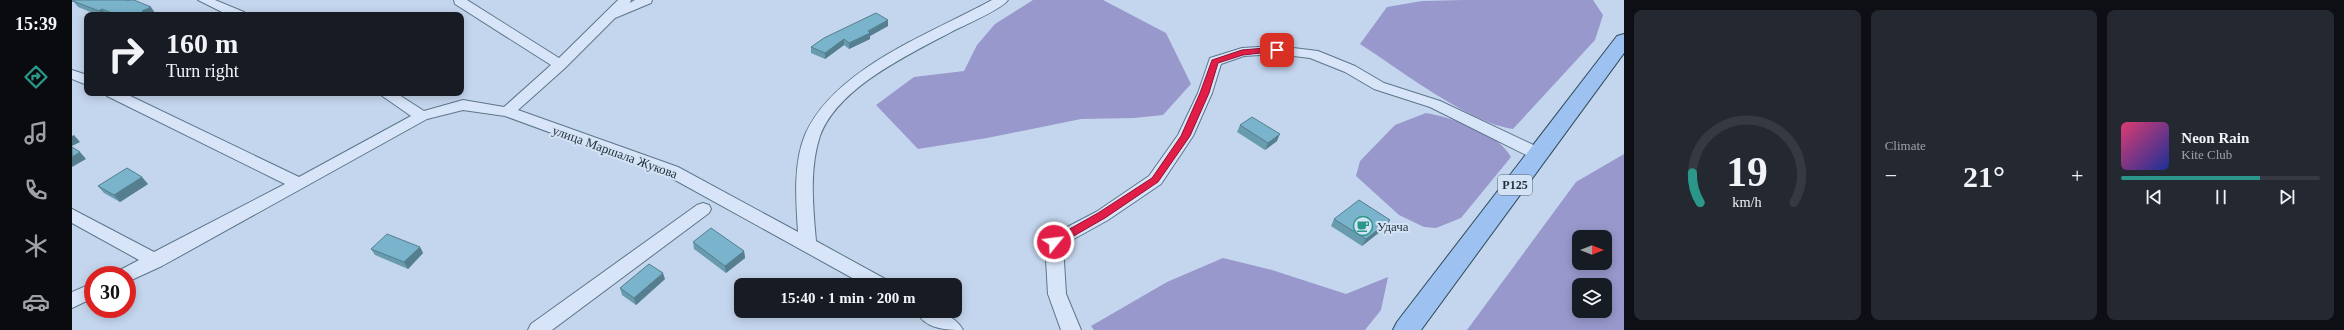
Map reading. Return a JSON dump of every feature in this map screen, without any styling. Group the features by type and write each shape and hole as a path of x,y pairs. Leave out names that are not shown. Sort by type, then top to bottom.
{"main road":[{"name":"Р125","path":"1406,330 1624,40"}],"street":[{"path":"204,0 232,12"},
{"path":"507,112 560,65 625,0"},
{"path":"609,17 646,0"},
{"path":"807,244 805,203 808,157 813,134 824,117 849,89 877,69 1002,0"},
{"path":"460,1 489,21 544,52 560,65"},
{"path":"1071,330 1057,294 1054,242 1102,216 1155,180 1185,136 1205,93 1214,62 1249,52 1277,50 1313,54 1350,69 1379,86 1435,104 1538,154"},
{"path":"72,74 84,80"},
{"path":"118,96 299,184"},
{"path":"390,96 422,116"},
{"name":"улица Маршала Жукова","path":"136,270 299,184 422,116 463,106 507,112 672,171 868,278"},
{"path":"538,330 703,209"},
{"path":"72,215 156,261"},
{"path":"72,300 84,294"},
{"path":"935,318 953,330"}],"shaded area":[{"path":"1033,0 1103,0 1166,33 1191,84 1163,115 1134,118 1081,119 987,138 918,149 876,105 914,77 964,71 977,45 995,24"},
{"path":"1593,0 1603,15 1595,40 1513,129 1495,125 1456,106 1435,94 1360,44 1387,7 1422,1"},
{"path":"1426,113 1449,118 1485,133 1496,140 1511,157 1461,218 1436,228 1424,227 1399,215 1356,176 1360,161 1395,125"},
{"path":"1624,154 1624,330 1467,330 1576,182"},
{"path":"1223,258 1272,270 1346,294 1388,277 1381,310 1365,330 1094,330 1091,326 1167,282"}],"building":[{"path":"134,0 151,7 142,11 146,12 109,12 102,9 99,11 73,1"},
{"path":"876,13 888,20 868,31 870,33 849,43 844,39 825,53 811,47 824,38"},
{"path":"1252,117 1280,134 1268,143 1240,125"},
{"path":"72,147 80,152 72,157"},
{"path":"127,168 142,177 114,195 98,186"},
{"path":"1359,200 1390,220 1366,239 1334,219"},
{"path":"711,228 744,251 725,266 693,242"},
{"path":"387,234 420,247 404,262 371,249"},
{"path":"649,264 663,273 634,298 620,288"}],"place":[{"name":"Удача","path":"1363,226"}],"route":[{"path":"1054,242 1102,216 1155,180 1185,136 1205,93 1214,62 1242,52 1277,50"}]}
